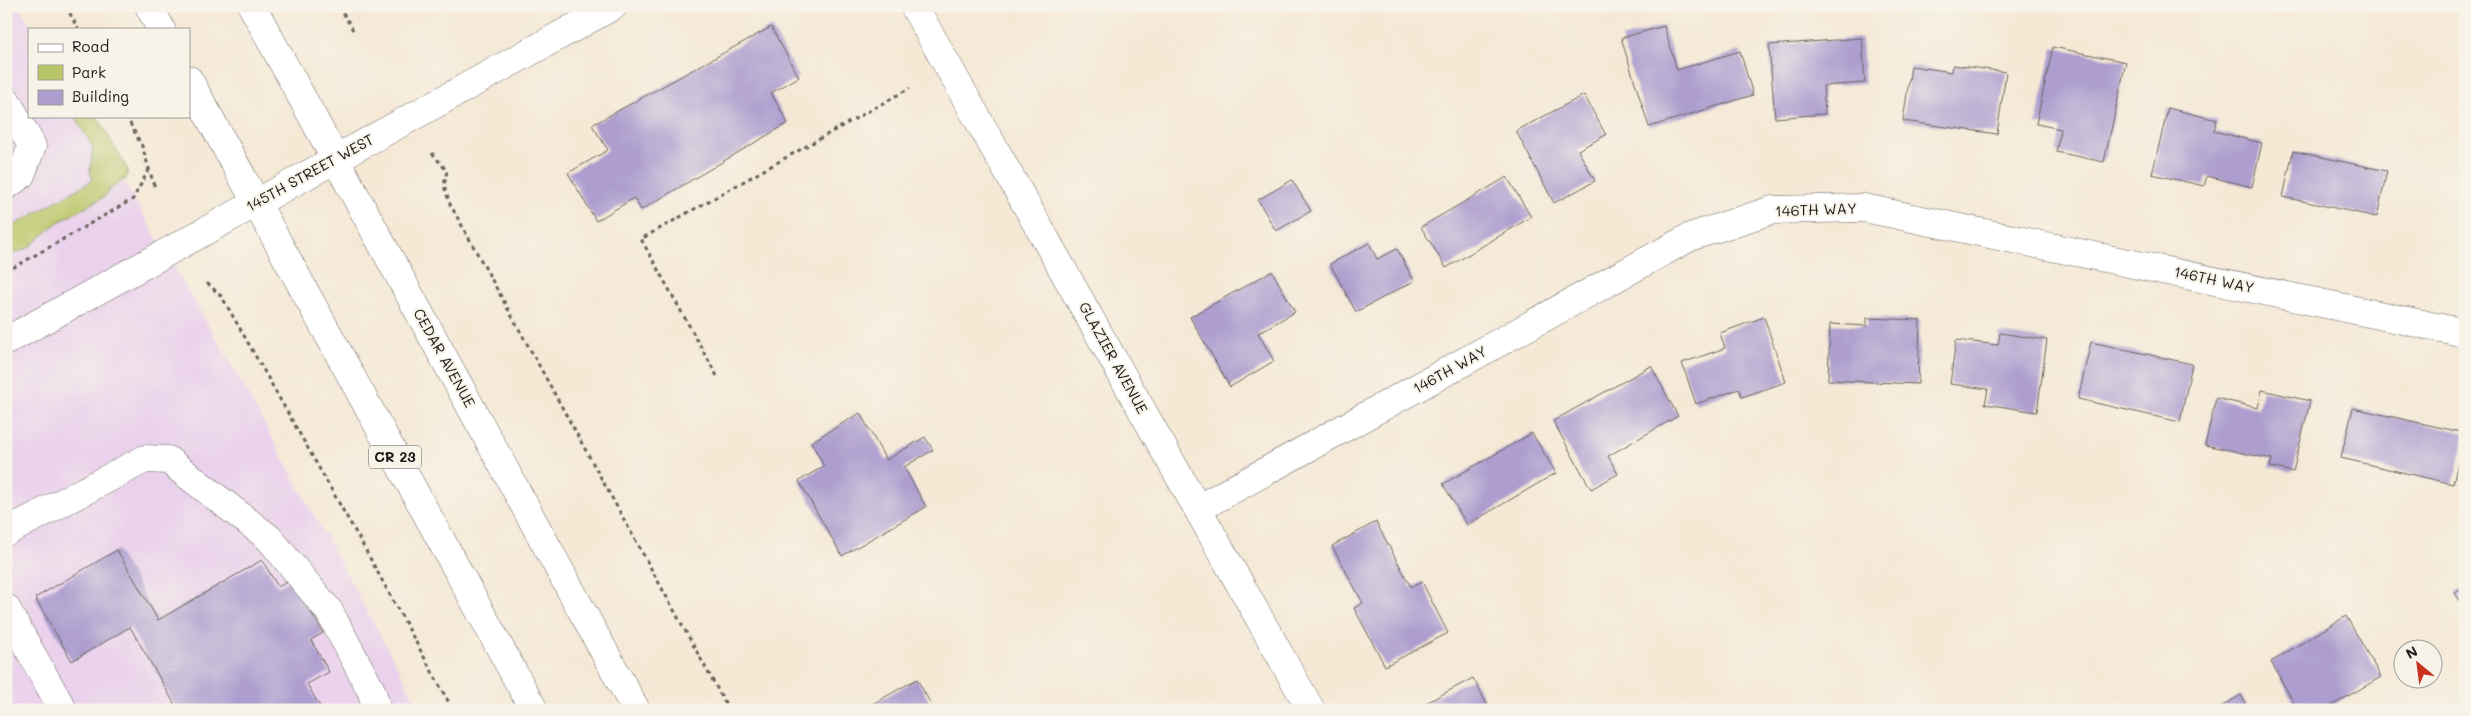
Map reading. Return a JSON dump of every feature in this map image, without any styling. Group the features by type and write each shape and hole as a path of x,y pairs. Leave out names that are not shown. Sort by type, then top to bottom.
{"main road":[{"path":"149,6 160,28"},
{"name":"CEDAR AVENUE","path":"252,6 636,710"},
{"name":"145TH STREET WEST","path":"6,341 613,6"},
{"name":"GLAZIER AVENUE","path":"914,6 1199,508 1310,709"},
{"name":"CR 23","path":"190,82 534,710"},
{"path":"6,100 32,146 21,175 6,186"},
{"name":"146TH WAY","path":"1199,508 1690,237 1772,210 1864,208 2465,333"},
{"path":"6,532 145,459 168,460 269,538 329,612 372,692 377,710"},
{"path":"6,608 63,710"}],"path":[{"path":"66,6 77,28"},
{"path":"339,6 353,30"},
{"path":"717,376 640,238 910,88"},
{"path":"127,118 142,146 155,188"},
{"path":"432,153 447,171 444,186 450,204 729,710"},
{"path":"6,272 133,199 149,169"},
{"path":"207,283 222,297 360,540 453,710"}],"shaded area":[{"path":"6,6 19,6 32,28 28,28 28,118 86,118 233,367 421,710 6,710"}],"green space":[{"path":"76,118 98,118 128,170 126,179 112,187 104,197 57,223 28,248 6,257 6,230 93,180 90,172 93,148"}],"building":[{"path":"1664,26 1677,70 1740,51 1753,95 1649,127 1621,38"},
{"path":"771,27 799,77 771,93 788,123 641,210 634,198 596,221 568,173 608,150 592,125"},
{"path":"1862,38 1865,83 1823,86 1825,114 1775,118 1769,45"},
{"path":"2053,47 2126,62 2104,162 2056,152 2061,129 2036,124"},
{"path":"1953,65 2006,72 1997,134 1903,121 1911,66 1952,72"},
{"path":"1584,95 1606,135 1578,150 1595,181 1554,203 1516,131"},
{"path":"2168,108 2217,120 2214,131 2262,143 2252,187 2207,176 2204,186 2152,174"},
{"path":"2293,151 2387,171 2377,217 2283,197"},
{"path":"1507,177 1531,217 1446,268 1421,227"},
{"path":"1292,180 1311,211 1276,231 1258,200"},
{"path":"1369,243 1377,259 1397,249 1414,281 1356,312 1330,264"},
{"path":"1272,271 1295,312 1258,333 1274,361 1230,387 1190,317"},
{"path":"1764,317 1786,382 1742,397 1739,389 1696,404 1682,363 1725,348 1720,333"},
{"path":"1867,318 1920,320 1918,384 1828,380 1830,324 1867,326"},
{"path":"2000,333 2047,340 2037,412 1985,404 1988,389 1950,384 1956,340 1998,345"},
{"path":"2091,342 2192,364 2180,422 2078,399"},
{"path":"1651,366 1678,416 1608,456 1618,474 1591,489 1553,421"},
{"path":"2262,390 2310,401 2293,472 2270,467 2272,459 2205,445 2216,398 2258,408"},
{"path":"2353,408 2465,433 2453,484 2341,458"},
{"path":"860,413 886,460 925,437 933,450 904,467 926,507 842,556 799,481 824,466 811,442"},
{"path":"1532,433 1556,473 1467,525 1443,484"},
{"path":"1376,522 1411,587 1422,582 1448,633 1385,666 1354,608 1363,603 1332,546"},
{"path":"117,550 158,620 262,560 278,587 292,579 323,633 311,640 329,672 307,684 322,710 178,710 130,627 72,661 35,598"},
{"path":"2465,587 2465,609 2455,593"},
{"path":"2346,616 2381,677 2324,710 2298,710 2271,662"},
{"path":"1473,678 1490,710 1413,710"},
{"path":"917,679 934,710 862,710"},
{"path":"2241,695 2249,710 2215,710"}]}
